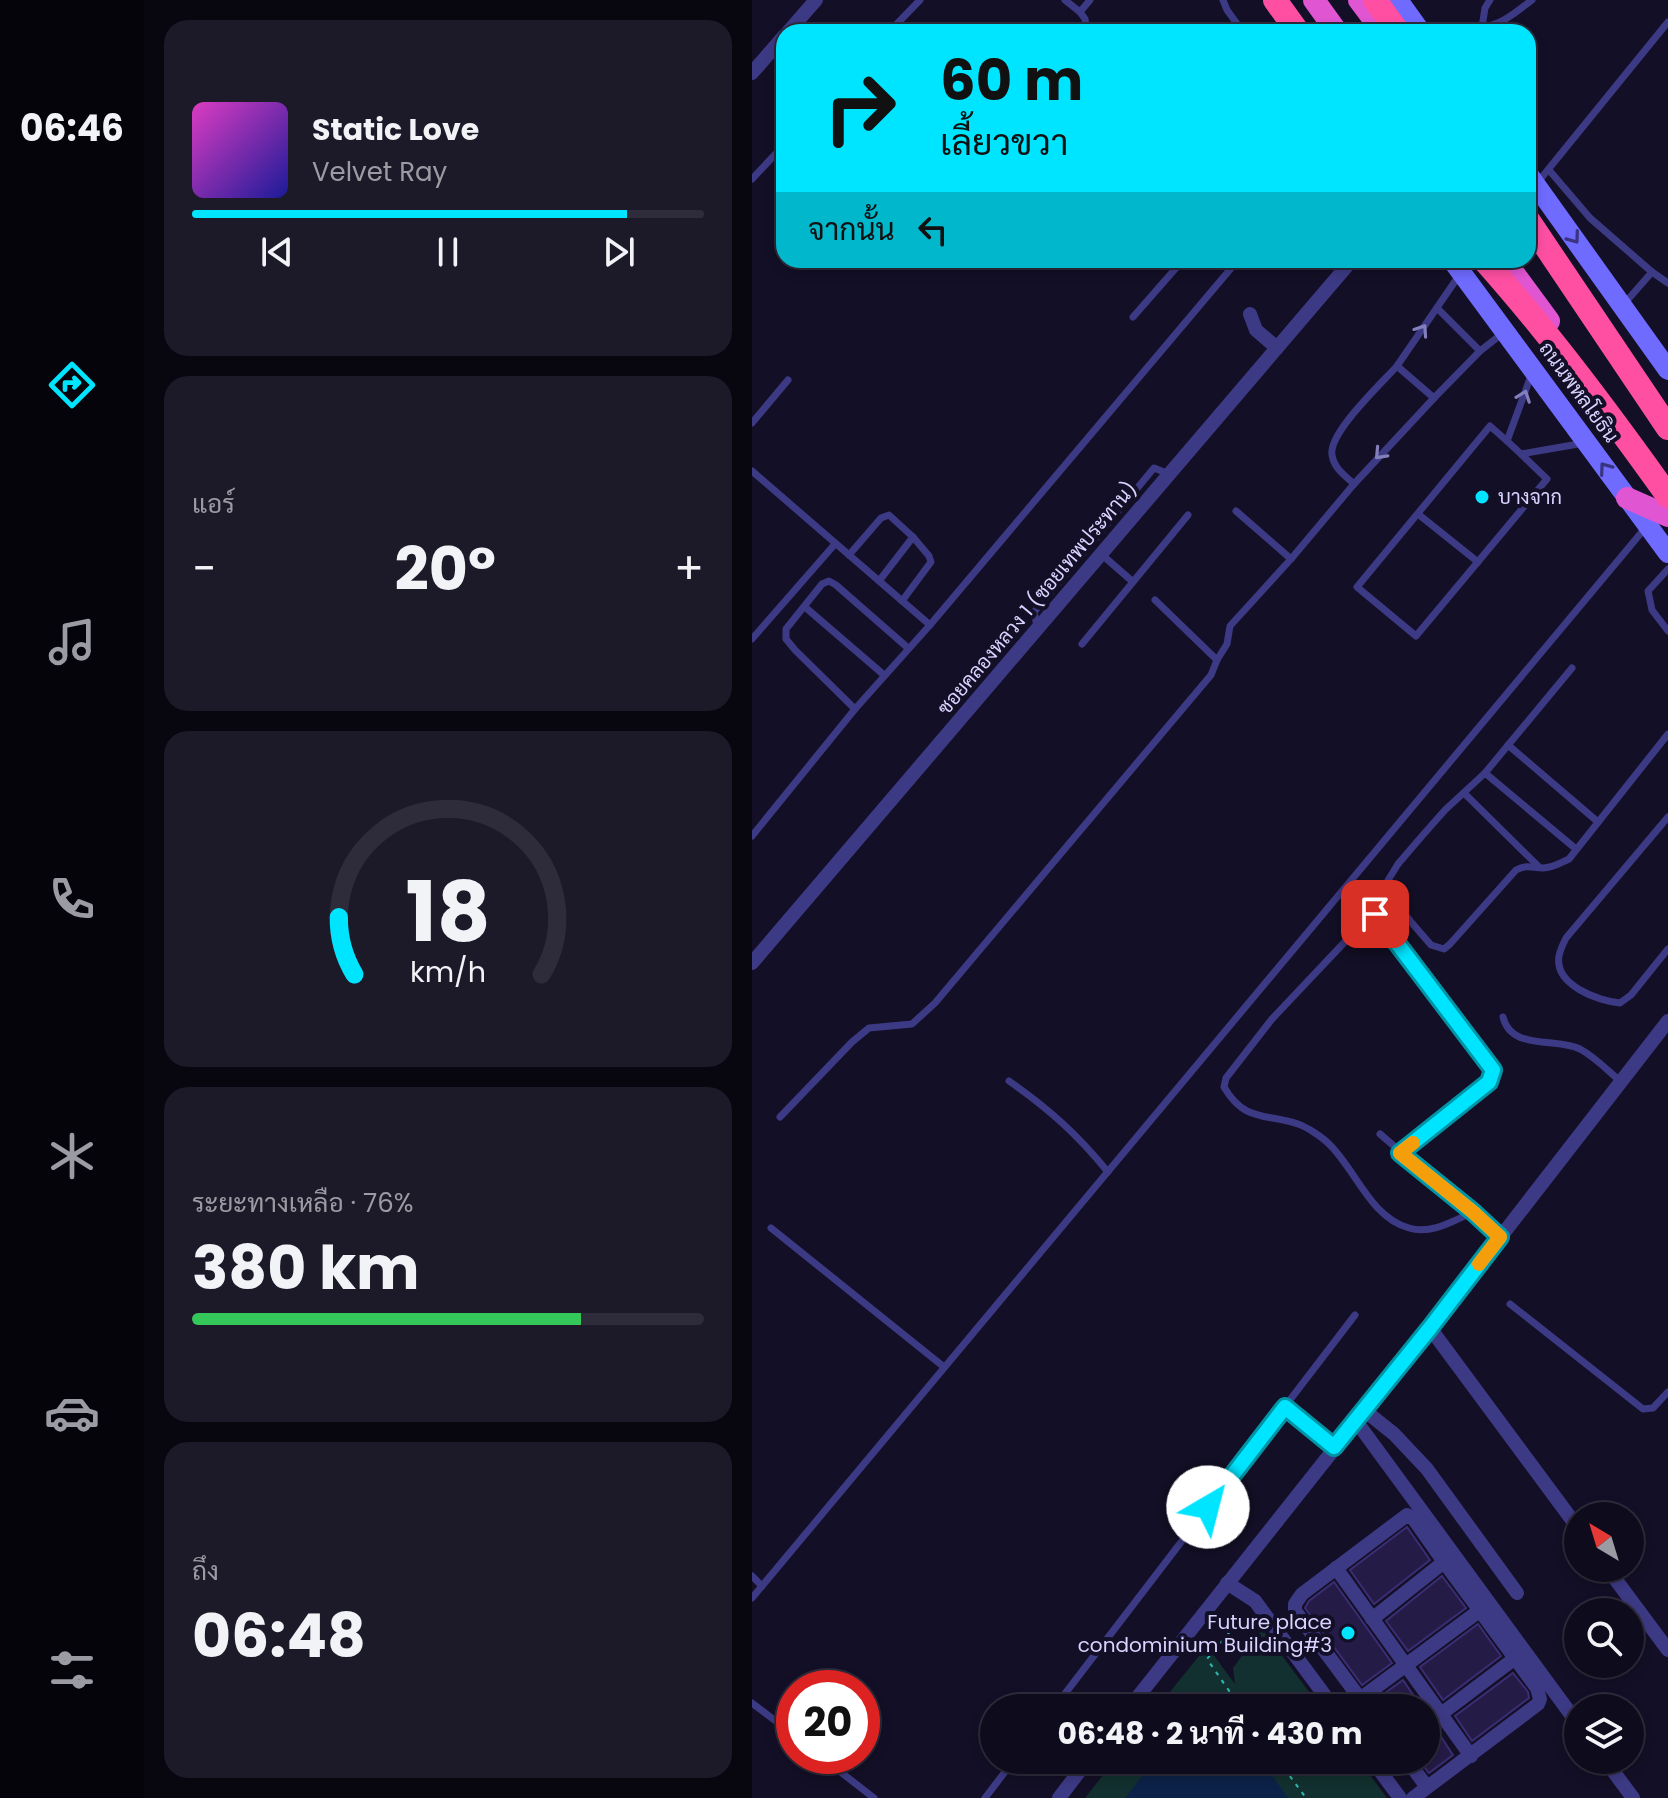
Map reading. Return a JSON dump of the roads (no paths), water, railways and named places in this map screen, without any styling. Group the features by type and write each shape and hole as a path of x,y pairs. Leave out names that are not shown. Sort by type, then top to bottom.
{"highway":[{"path":"1275,0 1292,24"},
{"path":"1314,0 1331,24"},
{"path":"1359,0 1377,24"},
{"path":"1375,0 1392,24"},
{"path":"1536,234 1668,412"},
{"path":"1536,235 1668,428"},
{"path":"1491,268 1568,362 1668,496"},
{"name":"ถนนพหลโยธิน","path":"1510,268 1668,483"},
{"path":"1627,498 1658,521"}],"main road":[{"path":"1264,0 1281,24"},
{"path":"1398,0 1415,24"},
{"path":"1538,176 1622,306 1668,370"},
{"name":"ถนนพหลโยธิน","path":"1457,268 1627,498"},
{"path":"1658,521 1668,553"}],"street":[{"path":"795,24 816,0"},
{"path":"752,73 776,45"},
{"name":"ซอยคลองหลวง 1 (ซอยเทพประทาน)","path":"752,963 1345,268"},
{"path":"1250,314 1256,330 1277,348"},
{"path":"1140,1694 1668,1021"},
{"path":"1430,1328 1564,1509"},
{"path":"1360,1415 1394,1434 1427,1469 1517,1593"},
{"path":"1360,1415 1564,1704"},
{"path":"1356,1694 1295,1611 1295,1604 1302,1594 1407,1515 1413,1518 1537,1688 1540,1699 1538,1704 1413,1798"},
{"path":"1372,1619 1444,1562"},
{"path":"1336,1568 1471,1756"},
{"path":"1617,1582 1668,1650"},
{"path":"1227,1583 1255,1601 1325,1694"},
{"path":"1368,1694 1479,1611"},
{"path":"1441,1714 1514,1659"},
{"path":"1059,1798 1077,1774"},
{"path":"1382,1774 1400,1798"},
{"path":"1417,1774 1427,1787"},
{"path":"1615,1774 1633,1798"}],"lane":[{"path":"897,24 920,0"},
{"path":"1065,0 1080,12 1086,24"},
{"path":"1080,12 1090,0"},
{"path":"1223,0 1237,24"},
{"path":"1481,24 1490,0"},
{"path":"1497,24 1532,0"},
{"path":"1668,22 1538,176 1668,283"},
{"path":"752,179 776,154"},
{"path":"1133,317 1176,268"},
{"path":"752,836 855,709 930,625 1231,268"},
{"path":"1354,484 1337,470 1331,452 1336,434 1397,366 1437,308 1455,268"},
{"path":"1622,306 1652,272"},
{"path":"1437,308 1480,351"},
{"path":"780,1117 869,1028 912,1024 935,1003 1211,675 1227,644 1230,626 1434,398 1480,351 1505,332"},
{"path":"1397,366 1434,398"},
{"path":"1507,441 1533,370"},
{"path":"752,423 788,380"},
{"path":"1490,426 1521,454 1547,479 1416,636 1357,587 1490,426"},
{"path":"1521,454 1587,443"},
{"path":"1037,628 1034,612 1154,468 1169,474"},
{"path":"752,471 930,625"},
{"path":"1236,511 1291,559"},
{"path":"1418,514 1478,562"},
{"path":"849,555 885,515 889,515 913,537 931,562 902,601"},
{"path":"1082,644 1188,515"},
{"path":"752,1598 1658,521"},
{"path":"879,581 913,537"},
{"path":"752,639 835,544"},
{"path":"1101,554 1132,581"},
{"path":"1668,569 1648,591 1652,610 1668,631"},
{"path":"855,709 786,639 786,629 822,584 829,581 836,585 908,648"},
{"path":"1155,600 1217,660"},
{"path":"805,607 884,675"},
{"path":"1572,668 1485,773 1422,836 1387,882 1387,891 1394,902 1431,945 1444,949 1450,944 1516,870 1530,865 1541,868 1556,866 1569,859 1668,734"},
{"path":"1508,745 1598,822"},
{"path":"1485,773 1576,849"},
{"path":"1464,793 1541,868"},
{"path":"1668,817 1566,938 1558,959 1562,973 1574,987 1603,1001 1620,1003 1631,995 1668,949"},
{"path":"1400,1153 1489,1082 1493,1070 1375,914 1272,1019 1226,1078 1224,1087 1242,1109 1267,1118 1300,1124 1329,1144 1390,1220 1420,1231 1439,1227 1473,1212"},
{"path":"1503,1017 1509,1030 1517,1036 1537,1042 1568,1044 1581,1050 1622,1082"},
{"path":"1009,1081 1040,1102 1083,1142 1108,1172"},
{"path":"1380,1134 1500,1237"},
{"path":"771,1228 944,1367"},
{"path":"1510,1304 1643,1409 1653,1408 1668,1392"},
{"path":"1065,1694 1355,1315"},
{"path":"1285,1407 1334,1447"},
{"path":"752,1576 762,1586"},
{"path":"752,1703 776,1721"},
{"path":"843,1774 874,1798"},
{"path":"985,1798 1003,1774"}],"water":[{"path":"1144,1774 1271,1774 1288,1798 1125,1798"}],"place":[{"name":"บางจาก","path":"1482,497"},
{"name":"Future place condominium Building#3","path":"1348,1633"}]}
